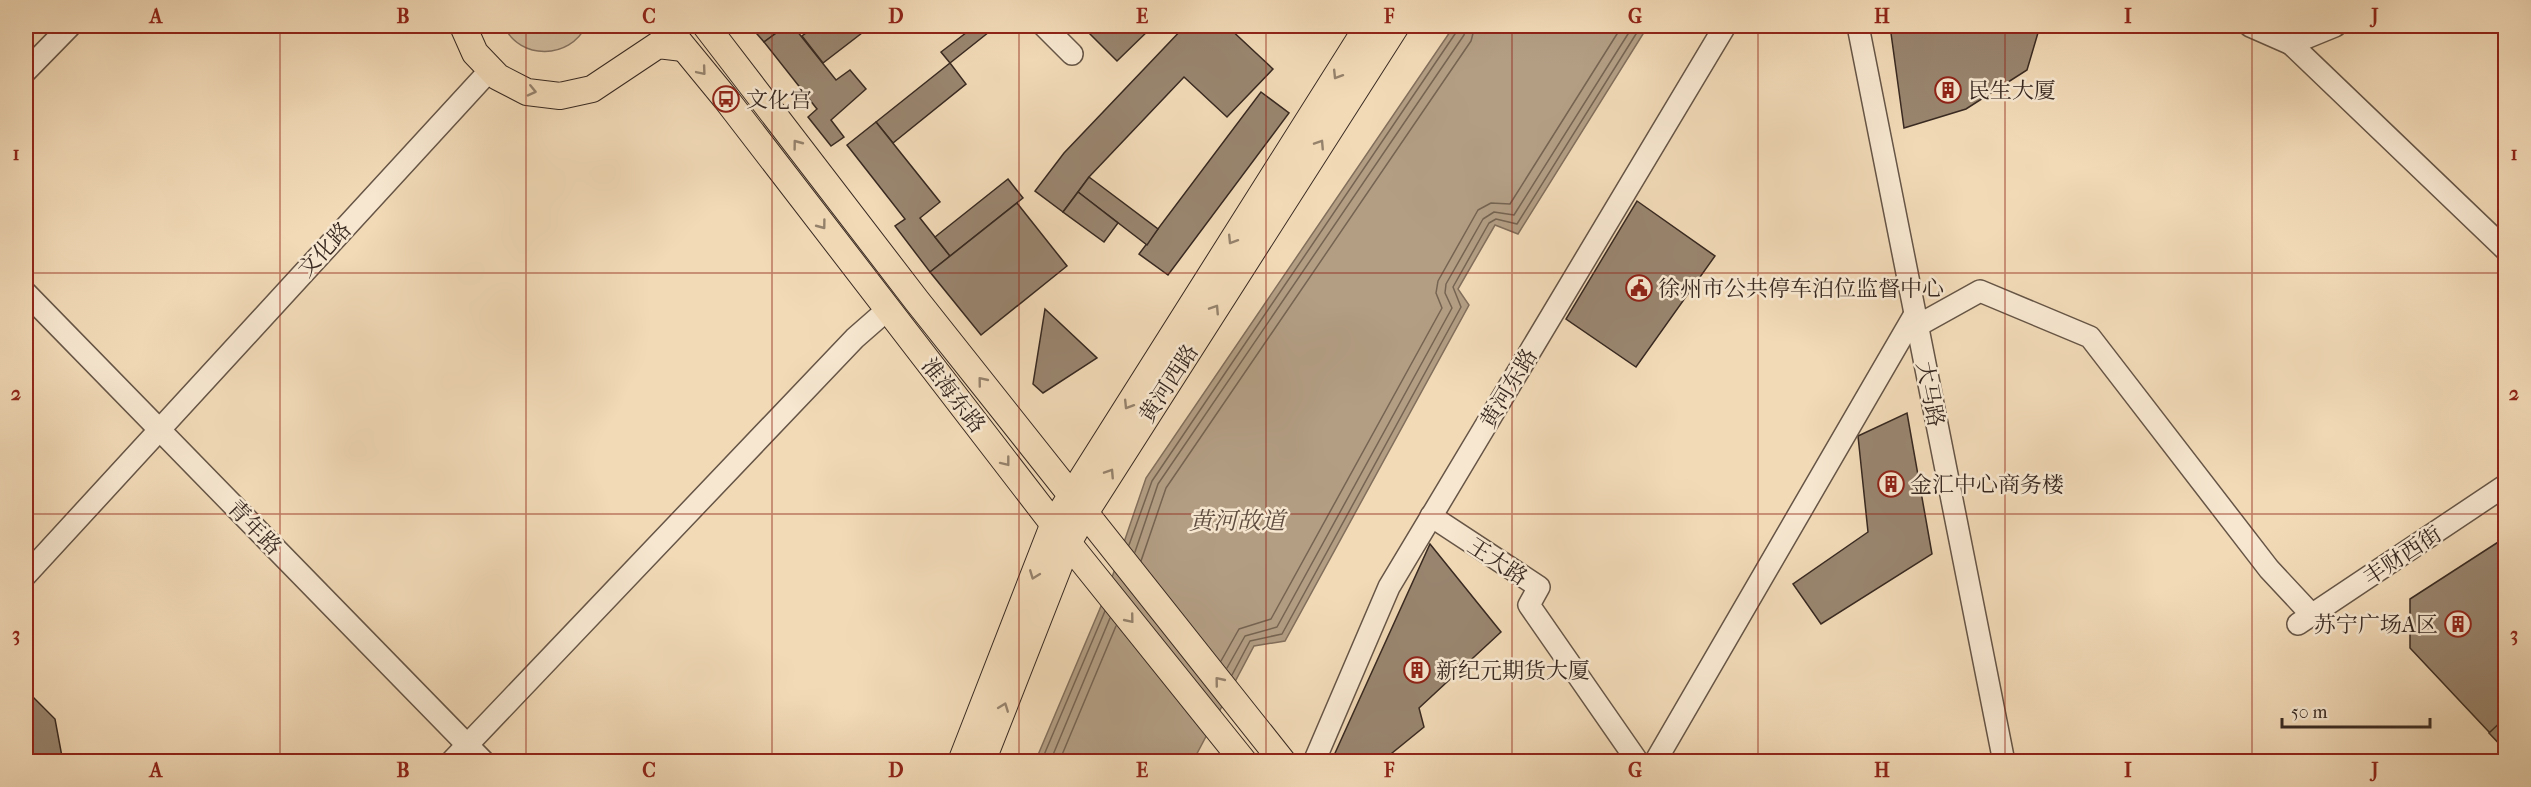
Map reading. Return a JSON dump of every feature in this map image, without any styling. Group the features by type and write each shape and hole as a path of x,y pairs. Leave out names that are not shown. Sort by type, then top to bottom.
{"main road":[{"path":"463,26 475,53 498,77 527,92 560,96 592,89 657,45 683,48"},
{"name":"淮海东路","path":"666,26 726,99 1093,574 1240,756"},
{"name":"淮海东路","path":"706,26 917,301 1283,762"},
{"name":"黄河西路","path":"961,762 1061,533 1368,26"},
{"name":"黄河西路","path":"1078,503 1396,26"},
{"name":"黄河西路","path":"982,762 1061,533"}],"street":[{"path":"26,71 70,26"},
{"path":"1044,26 1072,54"},
{"name":"黄河东路","path":"1314,762 1389,586 1725,26"},
{"name":"大马路","path":"1858,26 2004,762"},
{"path":"2250,26 2291,44 2505,250"},
{"path":"2291,44 2335,26"},
{"name":"文化路","path":"26,574 491,69"},
{"name":"丰财西街","path":"1916,320 1980,291 2090,337 2269,569 2304,618 2381,570 2505,485"},
{"name":"青年路","path":"26,293 484,762"},
{"path":"451,762 855,338 887,310"},
{"path":"1655,762 1916,320"},
{"name":"王大路","path":"1431,516 1539,587 1529,605 1638,762"}],"shaded area":[{"path":"504,26 586,26 579,37 569,45 545,52 521,45 511,37"}],"water":[{"name":"黄河故道","path":"1454,26 1648,26 1518,234 1495,225 1458,289 1469,305 1285,641 1254,646 1193,761 1035,762 1107,592 1146,478"}],"building":[{"path":"750,26 786,26 764,42"},
{"path":"786,26 793,26 836,80 850,70 866,89 831,120 844,137 831,146 808,117 817,109 764,42"},
{"path":"816,26 871,26 823,63 802,36"},
{"path":"975,26 983,26 989,32 950,63 941,52"},
{"path":"1082,26 1153,26 1117,61"},
{"path":"1185,26 1227,26 1273,69 1227,117 1184,77 1089,177 1063,212 1035,191 1064,153"},
{"name":"民生大厦","path":"1890,26 2040,26 2027,70 1966,109 1904,128"},
{"path":"950,63 966,84 893,143 876,122"},
{"path":"1261,92 1289,113 1168,275 1139,254"},
{"path":"876,122 940,202 920,218 950,256 930,272 895,226 905,219 847,145"},
{"path":"1089,177 1158,229 1147,245 1078,192"},
{"path":"1008,179 1023,198 950,256 935,237"},
{"path":"1078,192 1118,223 1104,242 1063,212"},
{"name":"徐州市公共停车泊位监督中心","path":"1637,201 1715,256 1636,367 1566,319"},
{"path":"1017,203 1067,266 981,335 930,272"},
{"path":"1045,309 1097,358 1043,393 1033,384"},
{"name":"金汇中心商务楼","path":"1907,413 1932,554 1821,624 1793,584 1868,532 1858,436"},
{"name":"苏宁广场A区","path":"2506,537 2506,750 2410,648 2410,599"},
{"name":"新纪元期货大厦","path":"1430,544 1501,632 1419,708 1424,727 1381,762 1331,762"},
{"path":"26,690 55,719 63,762 26,762"},
{"path":"2506,717 2506,751 2489,733"}],"place":[{"name":"民生大厦","path":"1948,90"},
{"name":"文化宫","path":"726,99"},
{"name":"徐州市公共停车泊位监督中心","path":"1639,288"},
{"name":"金汇中心商务楼","path":"1891,484"},
{"name":"苏宁广场A区","path":"2458,624"},
{"name":"新纪元期货大厦","path":"1417,670"}]}
